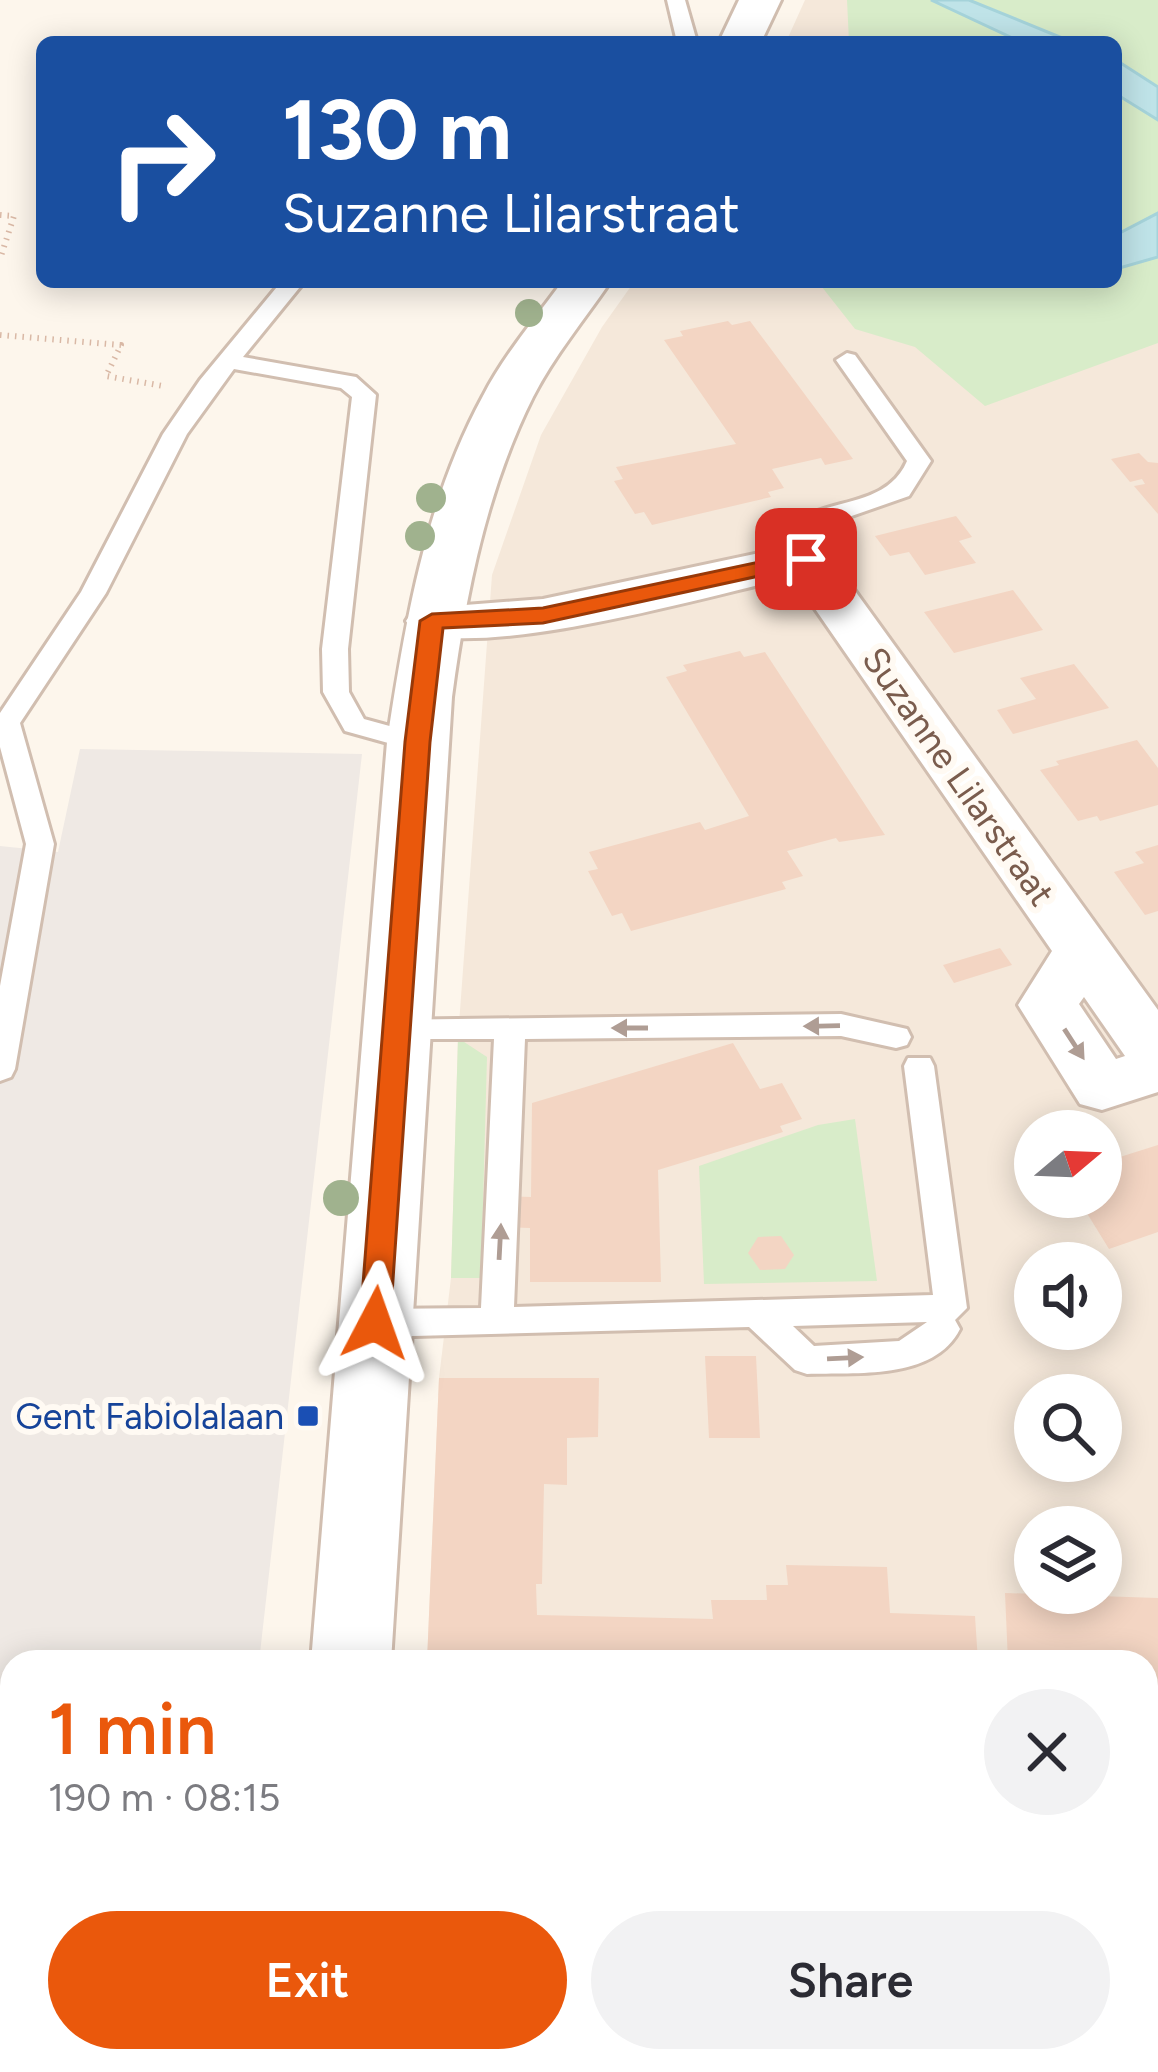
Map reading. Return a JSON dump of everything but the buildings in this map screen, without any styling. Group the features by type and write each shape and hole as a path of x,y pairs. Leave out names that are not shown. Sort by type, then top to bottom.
{"street":[{"path":"743,36 760,0"},
{"path":"351,1650 417,742 432,621 461,510 508,395 582,288"},
{"path":"432,621 543,615 806,559"},
{"name":"Suzanne Lilarstraat","path":"806,559 1158,1056"},
{"path":"1082,952 1048,1005 1102,1087 1158,1070"}],"lane":[{"path":"676,0 685,36"},
{"path":"0,1070 40,844 3,728 93,593 175,434 288,288"},
{"path":"806,559 808,524 819,516 890,498 909,487 919,460 848,360"},
{"path":"229,361 348,382 364,395 335,649 336,692 354,725 417,742"},
{"path":"397,1028 841,1025 896,1037"},
{"path":"496,1322 509,1028"},
{"path":"375,1323 951,1308 919,1066"},
{"path":"756,1313 807,1360 905,1355 944,1329"}],"path":[{"path":"0,214 14,216 0,259"},
{"path":"0,335 122,345 106,376 204,392"}],"shaded area":[{"path":"805,0 1158,0 1158,1650 428,1650 439,1378 451,1278 458,1038 492,575 541,435 630,288 1122,288 1122,36 789,36"},
{"path":"80,749 362,754 260,1650 0,1650 0,846 58,852"}],"green space":[{"path":"847,0 1158,0 1158,343 985,406 915,347 855,329 823,288 1122,288 1122,36 849,36"},
{"path":"458,1038 487,1057 481,1278 451,1278"},
{"path":"855,1119 877,1281 704,1284 699,1166 818,1125"}],"water":[{"path":"931,0 969,0 1057,36 1008,36"},
{"path":"1122,64 1158,87 1158,120 1122,98"},
{"path":"1158,213 1158,257 1122,267 1122,232"}],"place":[{"name":"Gent Fabiolalaan","path":"308,1416"}],"route":[{"path":"375,1323 417,742 432,621 543,615 806,559"}]}
